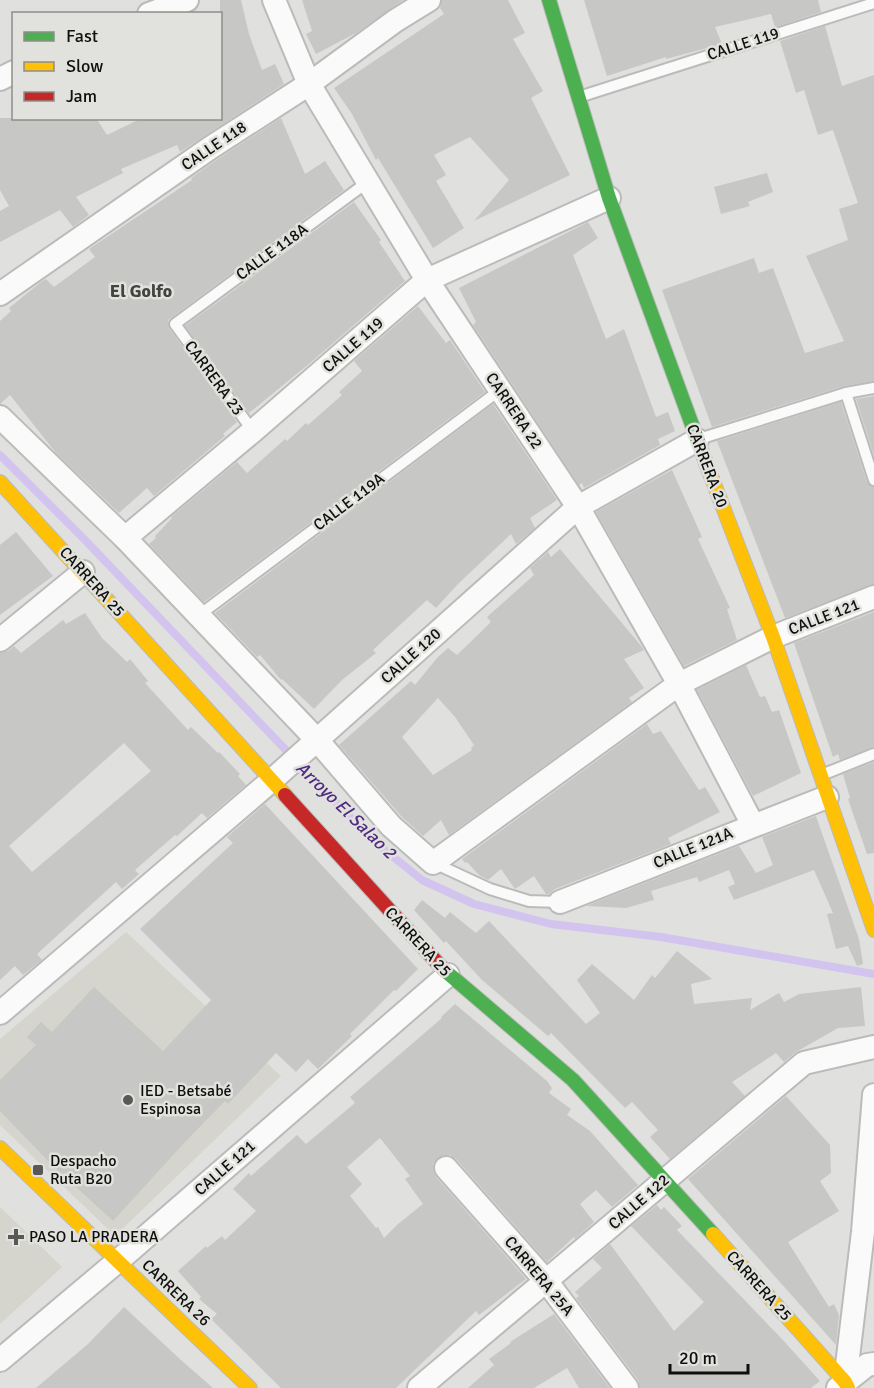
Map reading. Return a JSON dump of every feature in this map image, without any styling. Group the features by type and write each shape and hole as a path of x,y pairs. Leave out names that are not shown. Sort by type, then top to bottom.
{"street":[{"path":"154,12 187,0"},
{"name":"CARRERA 22","path":"274,0 309,84 427,280 578,507 679,684 753,825"},
{"name":"CALLE 118","path":"0,294 210,148 309,84 395,21 429,0"},
{"name":"CARRERA 20","path":"549,0 609,198 697,440 773,637 874,930"},
{"name":"CALLE 119","path":"125,538 427,280 609,198"},
{"path":"0,417 125,538 198,616 310,747 391,826 434,863"},
{"name":"CALLE 120","path":"0,1013 99,931 276,777 578,507 697,440"},
{"name":"CARRERA 25","path":"0,482 276,777 448,975 573,1080 610,1119 844,1386"},
{"path":"0,640 83,572"},
{"name":"CALLE 121","path":"434,863 679,684 773,637 874,597"},
{"name":"CALLE 121A","path":"560,902 753,825 823,786"},
{"name":"CALLE 121","path":"0,1360 448,975"},
{"name":"CALLE 122","path":"419,1388 804,1063 874,1047"},
{"path":"844,1386 863,1232 874,1095"},
{"name":"CARRERA 26","path":"0,1148 250,1388"},
{"name":"CARRERA 25A","path":"446,1168 547,1282 627,1388"},
{"path":"844,1386 867,1365 874,1364"}],"lane":[{"name":"CALLE 119","path":"579,97 874,3"},
{"name":"CALLE 118A","path":"175,324 369,181"},
{"name":"CARRERA 23","path":"175,324 253,431"},
{"name":"CALLE 120","path":"697,440 846,393 874,388"},
{"name":"CALLE 119A","path":"198,616 500,390"},
{"path":"846,393 874,480"},
{"name":"CALLE 121A","path":"823,786 874,754"},
{"path":"434,863 499,892 529,901 560,902"}],"shaded area":[{"name":"IED - Betsabé Espinosa","path":"126,932 281,1076 115,1236 0,1125 0,1039"},
{"name":"PASO LA PRADERA","path":"0,1207 62,1267 0,1324"}],"building":[{"path":"220,0 241,0 249,34 262,70 275,64 284,84 180,152 177,145 121,169 123,173 76,197 89,215 73,227 60,210 0,242 0,211 9,206 0,190 0,118 97,120 107,135 138,120 222,120 222,12 220,12"},
{"path":"302,0 403,0 356,33 316,54 306,34 312,31"},
{"path":"442,0 508,0 525,33 513,39 543,91 531,98 570,175 474,221 509,180 470,137 434,155 446,175 436,181 464,228 433,248 378,158 376,160 352,114 334,88 444,14 440,8"},
{"path":"584,0 818,0 821,12 775,27 771,14 715,27 722,44 666,59 666,57 607,76"},
{"path":"825,26 842,86 874,75 874,381 844,386 712,427 662,290 754,258 759,273 773,268 805,353 844,341 806,256 848,240 839,209 858,203 833,130 818,135 804,90 796,93 780,41"},
{"path":"281,118 305,174 325,161 344,190 168,320 169,328 237,422 223,434 225,436 154,496 147,488 119,513 56,453 10,395 0,404 0,321 11,311 9,308 41,282 46,279 54,287 95,257 89,249"},
{"path":"767,173 773,192 748,202 750,206 721,214 714,187"},
{"path":"354,202 381,240 379,242 405,281 249,413 185,326"},
{"path":"588,222 598,238 573,255 606,339 624,329 656,417 668,412 675,431 658,439 660,445 584,488 582,483 579,485 473,325 476,322 459,288"},
{"path":"418,306 446,343 450,340 485,392 204,602 149,544 171,517 237,462 247,473 285,439 287,441 306,423 308,425 342,395 339,392 362,371 354,361"},
{"path":"874,396 874,456 856,399"},
{"path":"841,402 867,482 874,487 874,584 785,618 717,441"},
{"path":"493,404 557,500 530,518 535,528 516,544 511,534 436,608 427,600 373,650 376,653 342,680 314,709 281,680 260,655 257,657 215,613"},
{"path":"672,470 702,537 698,539 730,608 727,609 737,640 684,666 596,512"},
{"path":"16,532 53,576 0,615 0,545"},
{"path":"560,549 642,647 644,650 624,659 644,688 629,698 632,702 449,835 441,820 423,836 401,816 339,745 411,681 415,685 448,648 457,655 491,622 487,617 534,575 530,568 548,552 551,557","holes":["438,698 455,717 474,745 472,750 433,775 402,737"]},
{"path":"874,612 874,747 840,760 838,754 833,757 794,643"},
{"path":"85,613 102,638 127,662 130,659 148,681 145,683 188,730 191,727 219,752 240,774 238,776 246,785 207,818 202,813 177,836 175,835 135,870 139,874 122,889 116,882 37,954 42,960 23,975 15,966 0,980 0,653 14,646 21,653 63,620 66,624","holes":["124,743 151,771 32,872 9,846"]},
{"path":"746,665 760,697 765,696 772,712 779,710 801,773 753,796 697,690"},
{"path":"647,724 653,734 661,731 699,790 705,787 720,812 668,838 671,844 555,889 549,894 546,894 534,876 515,889 501,869 488,880 462,859"},
{"path":"874,762 874,853 867,854 848,799 850,798 843,774"},
{"path":"265,804 418,969 350,1034 352,1036 318,1069 308,1059 296,1072 276,1053 228,1104 225,1101 185,1142 113,1221 51,1164 0,1111 0,1080 36,1045 27,1037 41,1022 52,1032 94,987 163,1051 211,1000 140,929 233,843 227,837"},
{"path":"816,816 859,939 863,964 857,966 848,946 836,949 827,914 833,913 814,870 734,900 728,887 735,884 729,870 699,882 697,877 651,891 654,900 626,908 586,906 739,846 756,873 773,865 762,837"},
{"path":"422,900 445,918 450,912 476,933 489,921 586,1024 600,1013 577,980 592,964 634,1000 652,975 655,978 677,951 712,979 691,984 694,1004 752,998 750,1010 779,993 784,1002 799,994 861,987 865,1026 838,1028 796,1052 784,1062 776,1053 732,1082 745,1096 670,1159 650,1137 658,1130 632,1102 625,1108 551,1033 548,1036 482,980 446,941 444,943 414,910"},
{"path":"455,1004 547,1081 552,1088 549,1093 571,1109 567,1115 590,1131 638,1185 612,1207 596,1190 580,1204 594,1222 547,1262 456,1159 450,1155 438,1158 433,1164 436,1177 526,1279 479,1315 476,1311 396,1388 281,1388 211,1319 217,1314 199,1299 201,1297 178,1271 206,1246 207,1248 222,1236 225,1240 256,1211 233,1189 249,1173 251,1176 297,1135 306,1144 355,1103 350,1097","holes":["380,1138 410,1176 405,1179 423,1204 384,1238 378,1227 376,1228 350,1196 362,1184 347,1167"]},
{"path":"786,1096 830,1145 831,1173 820,1181 839,1211 788,1242 829,1307 834,1304 839,1315 836,1345 688,1179"},
{"path":"657,1205 661,1210 664,1207 682,1226 677,1230 820,1381 811,1388 640,1388 638,1380 576,1298 579,1296 575,1292 602,1268 593,1259 610,1244 674,1331 704,1302 631,1226"},
{"path":"124,1307 213,1388 36,1388 88,1344"},
{"path":"554,1314 610,1388 579,1388 567,1368 534,1388 468,1388 494,1365 489,1359 510,1342"}],"waterway":[{"name":"Arroyo El Salao 2","path":"0,455 84,539 371,839 422,880 474,904 551,924 661,937 874,974"}],"traffic: fast":[{"path":"549,0 609,198 706,463"},
{"path":"443,969 573,1080 713,1234"}],"traffic: slow":[{"path":"706,463 773,637 874,930"},
{"path":"0,482 285,795"},
{"path":"0,1148 250,1388"},
{"path":"713,1234 848,1388"}],"traffic: jam":[{"path":"285,795 443,969"}],"place":[{"name":"IED - Betsabé Espinosa","path":"128,1100"},
{"name":"Despacho Ruta B20","path":"38,1170"},
{"name":"PASO LA PRADERA","path":"16,1237"}],"district":[{"name":"El Golfo","path":"141,291"}]}
